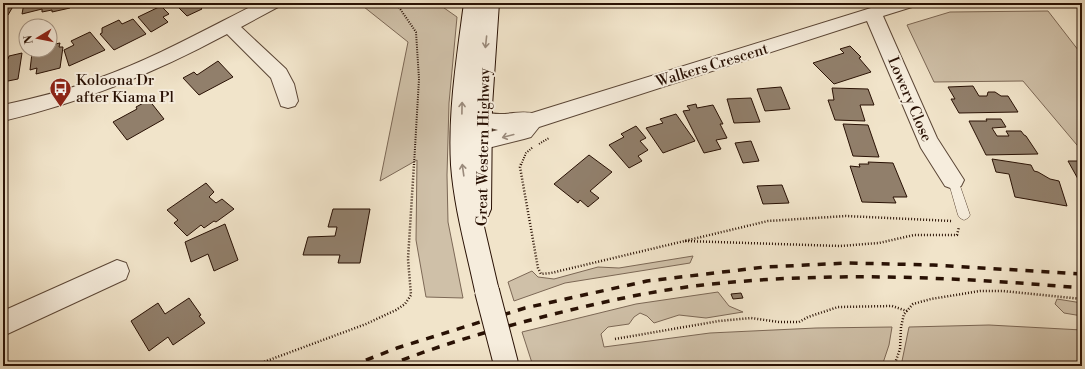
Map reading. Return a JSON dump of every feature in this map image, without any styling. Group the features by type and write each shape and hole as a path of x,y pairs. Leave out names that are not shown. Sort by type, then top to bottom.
{"street":[{"path":"3,113 62,98 122,77 272,3"},
{"name":"Great Western Highway","path":"471,145 462,104 473,3"},
{"name":"Great Western Highway","path":"490,3 484,69 482,119 462,164 468,202 487,291 506,365"},
{"name":"Walkers Crescent","path":"482,119 499,122 519,119 532,121 880,9 906,3"},
{"name":"Lowery Close","path":"880,9 928,142 953,180"},
{"path":"228,25 279,74 284,84 288,101"},
{"name":"Walkers Crescent","path":"471,145 524,131 532,121"},
{"path":"3,324 117,271"}],"lane":[{"path":"953,180 963,218"}],"path":[{"path":"253,366 366,324 396,310 405,304 411,295 408,259 419,79 416,32 396,3"},
{"path":"549,138 529,150 523,158 520,167 538,268 541,274 551,273 681,241 768,221 846,216 963,218 957,235 914,235 879,243 840,246 681,241"},
{"path":"894,366 900,349 901,327 904,314 913,304 931,298 980,291 1003,291 1082,299"},
{"path":"615,339 719,321 743,319 799,322 808,317 838,307 892,306 907,311"}],"shaded area":[{"path":"359,3 437,3 457,17 449,103 447,175 448,222 463,298 426,297 416,240 417,160 380,181 408,42"},
{"path":"1048,11 1082,55 1082,151 1023,81 934,82 907,25 950,12"},
{"path":"693,256 690,263 565,283 514,301 508,282 532,271 538,277 554,279 598,267 619,268"},
{"path":"718,292 729,306 743,312 706,318 679,315 654,323 647,316 640,313 634,317 629,324 608,327 601,334 604,347 710,333 816,328 892,327 889,345 882,366 533,366 522,332 636,304"},
{"path":"1057,299 1082,303 1082,316 1064,313 1055,304"},
{"path":"989,325 1082,330 1082,366 901,366 909,327"}],"building":[{"path":"3,3 15,3 8,15 3,18"},
{"path":"24,3 71,3 70,8 52,12 52,10 42,12 42,9 22,14"},
{"path":"200,3 198,4 202,9 187,16 175,4"},
{"path":"161,6 169,14 163,17 168,22 151,32 138,17"},
{"path":"133,19 146,34 114,50 100,34 102,33 102,28 119,20 122,24"},
{"path":"90,32 105,50 69,66 64,50 74,45 71,41"},
{"path":"58,43 60,43 59,47 63,47 60,68 36,74 37,68 30,70 31,58 58,58"},
{"path":"850,46 861,57 859,58 871,72 834,84 813,63 844,53 840,49"},
{"path":"18,54 18,58 21,58 18,79 3,82 3,60 8,59 9,56"},
{"path":"218,61 233,77 199,95 183,78 194,72 197,75"},
{"path":"973,86 979,96 987,96 988,92 995,92 1001,96 1008,96 1018,112 959,113 951,99 955,99 948,87"},
{"path":"781,87 790,109 765,111 757,89"},
{"path":"832,88 868,89 874,105 860,105 865,121 835,120 828,100 834,100"},
{"path":"751,98 760,122 734,123 727,99"},
{"path":"149,100 164,119 127,140 113,122 137,109 136,107"},
{"path":"696,104 697,108 713,105 723,124 720,124 727,138 716,140 721,149 704,153 683,111 690,110 687,106"},
{"path":"676,114 695,141 663,153 646,128 663,123 660,119"},
{"path":"986,119 1001,119 1006,127 992,128 997,136 1009,136 1006,131 1021,131 1038,154 986,155 969,121 987,121"},
{"path":"843,124 868,125 879,157 853,156"},
{"path":"636,126 646,138 640,141 648,150 638,156 642,161 629,168 609,145 624,137 621,134"},
{"path":"751,141 759,161 743,163 735,143"},
{"path":"589,155 612,172 590,191 599,198 588,207 580,200 578,203 554,184"},
{"path":"992,159 1031,165 1034,171 1050,179 1059,181 1067,206 1015,197 1009,174 996,172"},
{"path":"1068,161 1082,161 1082,179 1078,179"},
{"path":"868,162 893,163 907,197 893,197 896,203 862,202 850,166 860,167 859,164 869,164"},
{"path":"206,183 214,192 209,197 216,203 222,199 234,209 216,222 214,221 204,228 201,225 187,236 174,223 178,220 167,210"},
{"path":"782,185 789,203 763,204 757,186"},
{"path":"333,209 370,209 360,263 338,263 340,255 303,255 308,237 335,236 337,227 328,227"},
{"path":"225,224 238,260 214,271 208,254 191,262 185,242"},
{"path":"741,293 743,298 733,299 731,294"},
{"path":"189,298 201,315 199,316 205,323 173,345 168,337 149,351 131,321 158,303 165,314"}],"railway":[{"path":"351,366 397,348 525,308 647,281 765,267 849,263 933,265 1082,274"},
{"path":"387,366 466,338 546,316 624,298 703,285 798,278 892,277 987,281 1082,288"}],"place":[{"name":"Koloona Dr after Kiama Pl","path":"60,108"}]}
